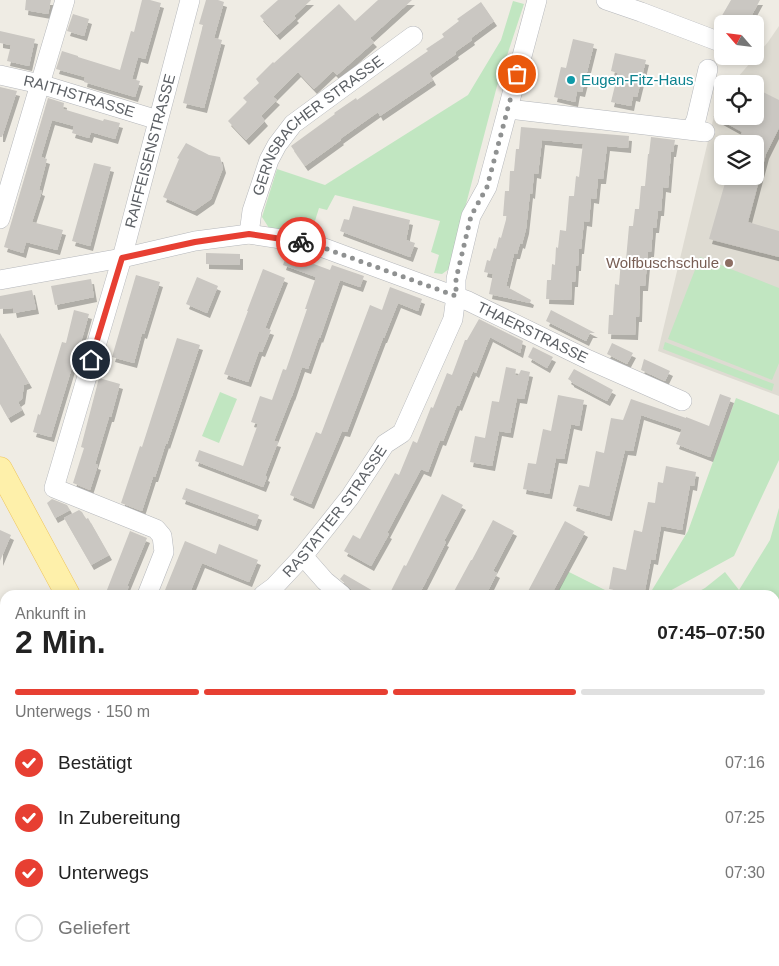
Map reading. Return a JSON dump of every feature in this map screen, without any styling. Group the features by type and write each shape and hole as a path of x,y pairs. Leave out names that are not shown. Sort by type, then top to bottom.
{"main road":[{"path":"0,469 65,590"}],"street":[{"path":"0,219 66,0"},
{"name":"RAIFFEISENSTRASSE","path":"149,590 164,552 162,536 156,529 54,488 122,258 190,0"},
{"name":"RASTATTER STRASSE","path":"270,590 303,556 350,497 385,444 402,433 453,319 456,279 471,216 487,187 537,0"},
{"path":"606,0 644,6 714,39"},
{"name":"GERNSBACHER STRASSE","path":"249,234 252,211 269,160 293,124 413,36"},
{"path":"508,109 698,131 696,120 708,69"},
{"name":"RAITHSTRASSE","path":"0,75 40,84 158,120"},
{"name":"THAERSTRASSE","path":"0,280 122,258 195,242 249,234 294,241 324,248 456,296 589,360 682,401"},
{"path":"303,556 336,590"}],"shaded area":[{"name":"Wolfbuschschule","path":"779,26 779,396 658,351 714,116 714,125 764,125 764,75 740,75 748,65 764,65 764,47"}],"green space":[{"path":"513,1 524,4 497,86 449,269 442,274 434,273 439,255 431,252 440,221 335,195 327,210 319,208 310,237 269,228 262,217 277,169 325,185 468,95 501,40"},
{"path":"700,257 779,288 779,363 772,380 668,339"},
{"path":"665,342 774,384 772,391 663,349"},
{"path":"220,392 237,399 219,443 202,436"},
{"path":"736,398 779,415 779,460 734,556 672,590 652,590 688,531"},
{"path":"779,508 779,590 739,590 770,540"},
{"path":"569,572 605,590 559,590"},
{"path":"725,572 739,590 701,590 705,588"}],"building":[{"path":"26,0 51,0 48,14 25,10"},
{"path":"142,0 161,3 145,59 138,57 132,79 140,81 135,97 84,82 85,77 56,69 62,51 120,70 131,31 134,32"},
{"path":"206,0 224,2 214,38 222,40 204,108 183,103 203,25 199,24"},
{"path":"278,0 311,0 294,16 296,18 277,35 260,16"},
{"path":"378,0 412,0 370,38 374,42 337,75 333,71 314,89 298,72 273,97 277,100 261,116 265,121 246,140 228,121 247,102 243,98 259,83 256,79 339,4 355,21"},
{"path":"731,0 760,0 752,15 722,15"},
{"path":"481,2 494,21 471,38 472,40 455,52 456,54 429,73 433,80 380,116 378,112 305,166 291,146 334,113 356,98 357,100 428,51 426,49 444,37 442,34 459,21 457,19"},
{"path":"73,14 89,19 84,36 67,31"},
{"path":"0,31 35,39 29,66 7,61 11,45 0,43"},
{"name":"Eugen-Fitz-Haus","path":"573,39 594,44 582,92 577,91 575,102 554,97 561,67 566,68"},
{"path":"615,53 646,60 637,97 633,96 631,106 611,102 618,73 611,71"},
{"path":"0,87 17,91 2,137 0,137"},
{"path":"764,92 779,100 779,128 764,162 764,135 740,135 742,132 729,125 764,125"},
{"path":"48,98 64,103 63,109 103,121 104,119 120,123 115,139 91,132 89,138 72,133 74,126 52,120 41,157 47,159 39,190 42,191 32,222 63,230 57,250 26,242 23,253 4,247"},
{"path":"521,127 629,136 628,148 607,146 603,179 598,179 596,199 591,198 589,222 584,221 575,282 572,282 571,300 546,299 547,280 551,280 552,264 555,265 556,247 558,248 560,230 566,231 569,196 574,196 576,176 579,177 583,144 542,140 538,174 534,173 532,194 530,193 526,229 522,244 520,243 517,254 514,254 506,286 531,300 530,303 489,294 493,274 484,272 487,260 490,261 499,237 501,238 507,216 503,216 505,191 509,191 510,171 514,171"},
{"path":"651,137 675,140 673,152 671,152 668,188 663,187 661,211 658,211 656,228 653,228 651,252 648,252 645,286 640,286 639,317 636,317 635,335 608,334 609,315 613,315 615,284 619,285 621,260 626,260 629,226 633,226 635,209 639,209 641,186 645,186"},
{"path":"186,143 209,155 220,157 223,168 211,199 194,211 163,197 179,159 177,158"},
{"path":"94,163 111,167 90,246 72,241"},
{"path":"724,185 758,185 748,222 779,231 779,257 709,239"},
{"path":"353,206 410,220 406,240 415,243 410,257 340,231 344,219 349,220"},
{"path":"206,253 240,254 240,265 206,264"},
{"path":"287,254 330,270 332,265 364,276 360,287 340,280 308,369 302,367 274,441 278,442 265,476 267,477 263,487 195,461 199,450 243,466 258,424 251,422 260,396 272,400 283,369 286,370 316,277 283,265"},
{"path":"263,269 285,278 265,328 271,330 262,352 259,351 248,382 224,374"},
{"path":"136,275 160,282 144,334 142,333 134,363 112,357"},
{"path":"197,277 218,286 207,313 186,304"},
{"path":"91,279 94,297 55,305 51,286"},
{"path":"390,287 422,299 418,311 398,303 347,432 342,431 311,504 290,495 316,432 321,434 370,305 382,310"},
{"path":"32,290 36,309 14,313 13,308 0,309 0,296"},
{"path":"74,310 89,314 51,437 33,432 62,342 66,343"},
{"path":"551,310 595,333 590,333 586,341 546,321"},
{"path":"479,319 523,341 520,353 490,337 476,373 473,371 459,406 457,405 443,441 440,440 428,472 421,469 371,566 344,551 353,535 360,539 395,473 399,475 413,441 417,443 447,373 452,375 465,340 467,340"},
{"path":"0,333 29,383 24,385 22,399 18,402 22,410 8,418 0,404"},
{"path":"177,338 200,345 167,444 155,477 153,477 142,511 121,503 140,446 142,447"},
{"path":"612,343 633,353 627,364 607,354"},
{"path":"533,347 553,357 547,368 528,357"},
{"path":"644,359 670,371 665,381 641,370"},
{"path":"506,367 516,369 515,375 518,376 521,370 530,372 524,399 517,398 510,433 499,431 492,466 470,462 475,436 485,438 492,401 499,402"},
{"path":"574,369 613,390 607,401 571,382 568,379"},
{"path":"99,378 120,384 95,464 98,465 90,490 73,483 84,448 81,447"},
{"path":"720,394 731,398 710,457 676,444 682,429 641,415 633,451 625,450 609,516 573,506 579,485 589,487 596,451 604,453 611,418 623,420 631,399 709,426"},
{"path":"558,395 584,400 579,426 571,424 564,459 556,458 549,494 523,489 528,463 536,464 543,429 551,431"},
{"path":"666,466 696,472 694,486 690,485 682,530 661,526 655,560 651,559 645,590 609,589 613,567 626,570 634,530 642,532 648,502 655,503 658,482 663,483"},
{"path":"186,488 259,515 255,526 182,499"},
{"path":"442,494 463,505 422,590 392,590 404,565 406,566"},
{"path":"52,499 67,505 70,510 55,518 47,503"},
{"path":"79,510 86,519 88,518 109,555 91,565 64,518"},
{"path":"493,520 514,531 493,571 497,573 488,590 455,590"},
{"path":"565,521 585,532 554,590 529,590"},
{"path":"0,530 11,535 0,561"},
{"path":"130,531 147,538 127,586 129,586 127,590 107,590"},
{"path":"185,541 216,554 219,544 258,560 249,582 202,563 191,590 165,590"},
{"path":"344,574 371,590 353,590 340,579"}],"way so far":[{"path":"301,242 324,248 456,296 456,279 471,216 487,187 517,74"}],"place":[{"name":"Eugen-Fitz-Haus","path":"571,80"},
{"name":"Wolfbuschschule","path":"729,263"}],"route":[{"path":"91,360 122,258 195,242 249,234 301,242"}]}
